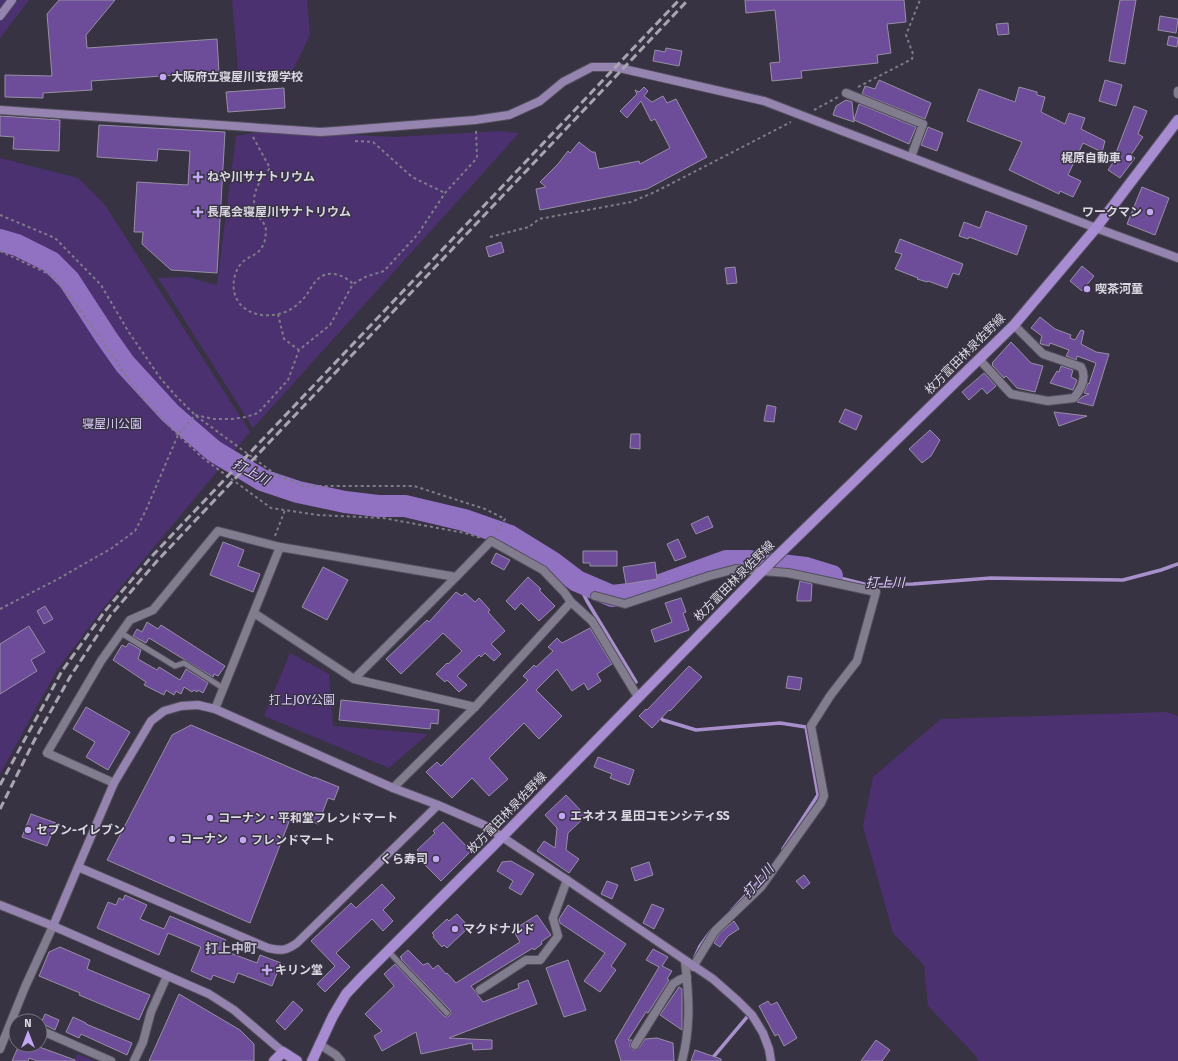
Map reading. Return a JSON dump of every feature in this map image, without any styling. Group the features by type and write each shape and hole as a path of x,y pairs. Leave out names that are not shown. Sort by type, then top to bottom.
{"main road":[{"name":"枚方富田林泉佐野線","path":"312,1061 333,1016 346,994 762,571 1014,325 1096,228 1178,120"},
{"path":"274,1061 283,1052 297,1061"}],"street":[{"path":"0,16 12,0"},
{"path":"0,110 320,132 336,131 475,120 509,115 540,101 563,82 592,67 615,67 764,101 1178,258"},
{"path":"846,93 923,124 911,157"},
{"path":"979,360 1011,394 1048,401 1074,398 1079,392 1084,380 1084,371 1081,366 1043,354 1014,325"},
{"path":"114,783 47,753 101,661 130,620 153,610 218,531 280,547 456,577"},
{"path":"354,679 491,541 543,570 564,592 571,602 592,621 638,697"},
{"path":"215,709 280,547"},
{"path":"595,596 625,604 708,576 736,569 788,573 876,592 857,661 830,696 811,726 824,796 821,803 761,887 715,931 693,967"},
{"path":"394,788 475,707 571,602"},
{"path":"254,613 354,679 475,707"},
{"path":"18,1013 114,783 151,721 164,711 181,706 198,705 215,709 394,788 484,825 712,979 752,1015 763,1033 771,1061"},
{"path":"78,867 268,948 278,950 288,949 296,943 438,805"},
{"path":"480,990 526,960 540,960 558,936 553,918 567,880"},
{"path":"0,905 53,926 209,994 234,1010 283,1052"},
{"path":"682,1061 687,1042 689,1009 685,962"},
{"path":"134,1061 143,1042 151,1012 167,976"},
{"path":"635,1045 673,984 687,977"},
{"path":"48,1033 111,1061"},
{"path":"0,1049 8,1034"},
{"path":"319,1044 336,1055 341,1061"}],"lane":[{"path":"121,633 175,666 184,664 223,688"},
{"path":"388,951 447,1013"}],"path":[{"path":"490,236 529,227 539,219 631,202 655,192 912,59 913,54 906,35 920,0"},
{"path":"195,415 214,419 232,419 246,417 258,412 288,380 298,350 330,325 353,284 384,271 418,234 445,193 477,158 475,120"},
{"path":"259,137 252,137 270,168 259,181 255,192 255,203 258,215 265,225 266,232 261,249 255,255 240,264 234,277 236,298 242,306 250,312 258,315 278,314 292,309 303,299 318,279 325,274 336,274 347,278 353,284"},
{"path":"349,140 373,142 412,177 445,193"},
{"path":"0,215 55,238 101,285 128,331 161,379 195,415 275,474 304,486 414,486 486,509 505,519 491,541 465,533 383,518 318,515 271,508 204,459 138,393 91,325 53,276 0,251"},
{"path":"278,314 284,340 298,350"},
{"path":"0,609 58,579 105,552 135,531 146,510 179,434 195,415"},
{"path":"271,545 285,510"}],"green space":[{"path":"0,0 29,0 0,38"},
{"path":"232,0 307,0 310,35 291,74 239,79"},
{"path":"267,131 395,137 502,131 519,133 253,428 158,278 187,277 217,285 236,136"},
{"name":"寝屋川公園","path":"0,158 78,178 105,205 250,432 104,607 57,670 0,774"},
{"name":"打上JOY公園","path":"290,653 329,674 333,726 428,734 389,768 264,716"},
{"path":"1167,712 1178,716 1178,1061 978,1061 976,1056 928,1006 924,965 893,933 863,826 873,777 941,719"},
{"path":"77,1054 95,1061 74,1061"}],"building":[{"path":"59,0 115,0 86,35 87,48 217,39 219,72 91,81 92,90 43,93 43,98 5,97 5,75 52,76 47,14"},
{"path":"745,0 904,0 906,22 887,24 891,53 877,55 878,63 801,71 802,78 772,81 770,63 780,62 775,10 746,13"},
{"path":"1120,0 1136,0 1125,64 1109,61"},
{"path":"1160,16 1178,19 1176,33 1158,30"},
{"path":"1008,23 1009,34 998,35 996,24"},
{"path":"1169,36 1178,38 1177,47 1167,45"},
{"path":"666,48 682,51 679,66 653,61 655,50 665,52"},
{"path":"879,80 931,103 925,119 862,94 865,86 875,89"},
{"path":"1105,80 1122,85 1116,106 1099,101"},
{"path":"644,87 648,91 644,96 652,102 663,96 667,103 676,99 707,157 647,189 540,210 536,189 546,187 540,182 558,164 568,151 570,153 579,142 592,152 595,152 599,169 639,161 640,164 670,148 655,119 651,121 641,101 627,118 620,111 637,94 635,90 639,92"},
{"path":"1019,87 1037,92 1037,95 1045,97 1041,112 1065,124 1069,113 1085,118 1081,129 1105,141 1102,152 1083,143 1068,175 1081,181 1073,197 1060,191 1059,194 1009,170 1022,142 967,121 979,89 1015,102"},
{"path":"284,88 285,108 228,112 226,92"},
{"path":"846,100 852,102 854,122 833,115 836,106"},
{"path":"859,104 916,127 909,144 854,120"},
{"path":"1134,106 1147,111 1138,134 1143,137 1131,155 1135,158 1120,178 1108,170 1116,158 1114,158"},
{"path":"0,116 60,120 59,151 13,149 14,137 0,136"},
{"path":"99,125 225,132 217,273 171,270 142,244 143,232 134,232 137,182 188,185 190,151 158,149 157,161 97,157"},
{"path":"928,127 943,133 937,151 921,145"},
{"path":"1142,187 1169,198 1155,235 1127,224"},
{"path":"986,211 1027,226 1017,255 969,237 968,239 959,236 964,222 980,228"},
{"path":"900,239 963,264 959,275 953,273 947,288 928,281 917,279 918,278 895,269 902,254 895,252"},
{"path":"501,242 504,252 489,257 486,247"},
{"path":"1082,266 1094,276 1082,291 1070,281"},
{"path":"735,267 737,283 727,284 725,268"},
{"path":"1040,317 1055,329 1071,335 1070,338 1075,340 1081,330 1084,331 1081,344 1096,352 1109,354 1093,406 1077,402 1082,397 1089,394 1084,393 1088,383 1089,384 1096,363 1077,356 1076,360 1066,356 1069,350 1050,343 1049,346 1041,344 1042,336 1031,328"},
{"path":"1011,342 1031,363 1043,366 1035,392 1017,388 1006,376 1004,378 992,365 992,363"},
{"path":"1061,366 1073,370 1071,377 1077,380 1073,390 1050,383 1057,371 1059,372"},
{"path":"984,373 996,386 987,394 982,388 969,400 962,392"},
{"path":"767,405 776,407 774,422 764,421"},
{"path":"845,409 862,416 856,430 839,422"},
{"path":"1054,412 1087,416 1059,426"},
{"path":"930,430 940,440 931,456 922,463 909,449"},
{"path":"631,434 640,434 640,449 630,448"},
{"path":"708,516 713,527 696,534 691,524"},
{"path":"678,539 686,557 675,561 667,544"},
{"path":"223,542 244,550 238,566 260,574 253,592 210,575"},
{"path":"583,551 617,551 617,566 590,566 590,563 583,563"},
{"path":"496,553 510,560 504,570 491,563"},
{"path":"655,562 657,579 626,584 623,567"},
{"path":"323,567 348,580 327,620 302,607"},
{"path":"528,577 541,589 539,590 555,606 539,621 521,603 515,610 506,601"},
{"path":"800,581 812,584 811,601 797,601"},
{"path":"456,592 462,596 465,593 475,602 479,598 490,610 488,612 505,631 491,644 501,654 494,661 485,653 481,657 479,655 457,676 467,685 459,692 447,680 445,682 436,674 462,651 443,633 401,674 386,659 427,620 429,622"},
{"path":"681,598 686,612 683,613 689,630 655,642 651,630 672,622 665,603"},
{"path":"45,606 53,619 44,624 37,611"},
{"path":"147,622 158,629 161,625 225,666 218,676 214,674 213,677 149,638 146,643 133,636 137,629 142,632"},
{"path":"29,626 45,652 31,660 37,671 0,694 0,644"},
{"path":"590,628 612,664 597,674 601,681 588,690 584,683 572,691 557,669 536,690 562,716 539,739 524,723 489,758 508,779 489,796 472,778 452,798 426,772 437,762 441,766 528,680 523,676 534,665 536,667 553,651 548,647 557,638 562,643"},
{"path":"129,643 141,650 138,659 157,670 159,667 180,680 186,669 208,683 203,693 198,690 197,692 194,690 192,692 184,687 181,694 176,691 174,695 166,690 164,695 144,685 146,682 113,660 122,645 126,647"},
{"path":"689,666 702,677 652,728 639,716 646,709 647,710"},
{"path":"788,676 802,678 800,690 786,688"},
{"path":"341,700 439,710 438,724 431,723 430,729 339,720"},
{"path":"86,707 130,732 108,770 86,757 95,742 73,729"},
{"name":"コーナン・平和堂フレンドマート","path":"191,725 314,778 339,787 334,800 328,798 318,824 292,814 250,923 107,860 172,735"},
{"path":"598,757 634,770 629,785 610,778 612,774 594,767"},
{"path":"566,795 586,816 568,833 566,850 579,859 569,873 537,851 544,841 555,848 557,828 545,815"},
{"path":"31,814 56,823 47,846 22,837"},
{"path":"443,822 471,851 441,881 423,863 426,860 417,850 435,833 433,831"},
{"path":"511,861 534,874 521,895 509,888 513,881 497,871 502,862"},
{"path":"649,862 653,875 635,881 631,868"},
{"path":"804,875 810,883 803,889 796,881"},
{"path":"607,881 618,885 612,899 601,894"},
{"path":"382,884 395,898 383,910 393,921 383,931 372,919 336,953 350,967 325,992 317,984 335,966 311,941 351,903 356,908"},
{"path":"125,895 147,905 140,919 164,929 170,916 226,940 222,950 257,963 260,955 281,963 272,986 238,973 234,983 213,975 211,980 191,971 201,947 168,933 159,955 97,928 108,902 116,905 119,898 123,900"},
{"path":"652,904 664,909 654,929 643,923"},
{"path":"568,905 626,944 611,966 616,970 600,992 584,981 605,953 560,923 559,919"},
{"path":"457,914 469,927 447,948 444,945 442,947 433,937 434,935 432,933 447,919 449,921"},
{"path":"537,915 551,935 541,942 542,944 534,950 533,948 471,986 483,1002 519,988 518,984 528,980 537,1004 449,1038 492,1040 492,1049 473,1050 472,1043 421,1054 416,1032 382,1051 374,1036 382,1031 365,1014 394,986 384,974 395,964 444,1016 448,1017 451,1014 450,1010 400,957 408,950 423,965 428,963 433,969 438,965 456,983 520,942 513,930"},
{"path":"734,921 739,929 728,936 720,947 714,943 719,934"},
{"path":"60,947 90,960 87,969 150,995 139,1020 79,995 80,993 39,976 49,952"},
{"path":"653,949 668,957 662,966 672,971 667,979 669,980 648,1013 646,1012 628,1040 632,1040 630,1047 634,1050 639,1048 645,1039 657,1038 673,1043 674,1061 621,1061 615,1041 659,967 646,960"},
{"path":"568,960 586,1010 564,1017 546,968"},
{"path":"679,987 682,989 682,1030 660,1015"},
{"path":"179,994 240,1030 254,1044 254,1061 149,1061"},
{"path":"293,1001 303,1010 285,1030 276,1021"},
{"path":"768,1001 771,1005 777,1002 797,1038 784,1046 778,1034 775,1036 759,1006"},
{"path":"48,1015 59,1020 55,1030 48,1026"},
{"path":"73,1017 132,1043 127,1055 81,1034 79,1038 66,1032"},
{"path":"876,1040 890,1050 882,1061 861,1061"},
{"path":"48,1050 75,1060 37,1061 29,1058 28,1061 12,1061 16,1053 48,1053"},
{"path":"695,1050 721,1059 721,1061 691,1061"}],"waterway":[{"name":"打上川","path":"0,240 17,245 51,262 69,280 125,364 170,413 214,451 262,480 298,492 345,502 378,506 405,506 464,520 510,536 552,562 577,581 612,596 638,593 726,561 748,561 806,568 832,576"},
{"name":"打上川","path":"832,576 868,585 913,584 991,578 1123,580 1178,564"},
{"name":"打上川","path":"577,581 587,601 636,682"},
{"name":"打上川","path":"658,715 663,720 696,730 780,723 806,727 818,795 783,849"},
{"name":"打上川","path":"732,910 766,874"},
{"name":"打上川","path":"695,957 700,946 711,931"},
{"name":"打上川","path":"710,1061 747,1017"}],"railway":[{"path":"0,785 62,671 105,611 153,555 679,0"},
{"path":"0,809 34,741 70,677 110,616 157,561 688,0"}],"place":[{"name":"大阪府立寝屋川支援学校","path":"163,77"},
{"name":"梶原自動車","path":"1129,158"},
{"name":"ねや川サナトリウム","path":"198,177"},
{"name":"長尾会寝屋川サナトリウム","path":"198,212"},
{"name":"ワークマン","path":"1150,212"},
{"name":"喫茶河童","path":"1087,289"},
{"name":"エネオス 星田コモンシティSS","path":"562,816"},
{"name":"コーナン・平和堂フレンドマート","path":"210,818"},
{"name":"セブン-イレブン","path":"28,830"},
{"name":"コーナン","path":"172,839"},
{"name":"フレンドマート","path":"243,840"},
{"name":"くら寿司","path":"436,859"},
{"name":"マクドナルド","path":"455,929"},
{"name":"キリン堂","path":"267,970"}],"district":[{"name":"打上中町","path":"231,948"}]}
